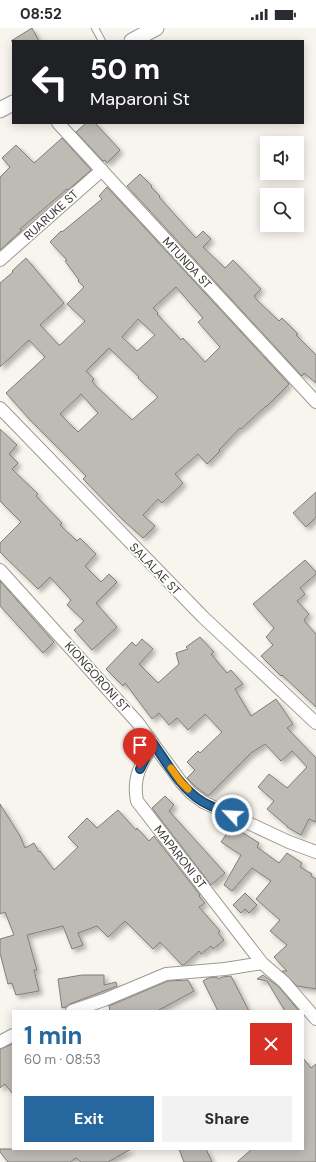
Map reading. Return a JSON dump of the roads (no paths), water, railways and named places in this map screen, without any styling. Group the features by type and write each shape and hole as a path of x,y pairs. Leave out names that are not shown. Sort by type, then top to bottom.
{"street":[{"path":"134,40 156,28"},
{"path":"0,110 12,104"},
{"name":"MTUNDA ST","path":"59,124 316,402"},
{"name":"RUARUKE ST","path":"0,260 102,170"},
{"name":"SALALAE ST","path":"0,408 203,617 316,723"},
{"name":"KIONGORONI ST","path":"0,570 138,723 181,782 191,793 203,802 289,842 316,852"},
{"name":"MAPARONI ST","path":"153,743 136,780 135,790 137,801 262,963 284,982 316,1019"},
{"path":"75,1010 104,1000 166,974 225,969 262,963"},
{"path":"0,1042 12,1036"}],"lane":[{"path":"95,28 101,40"}]}
